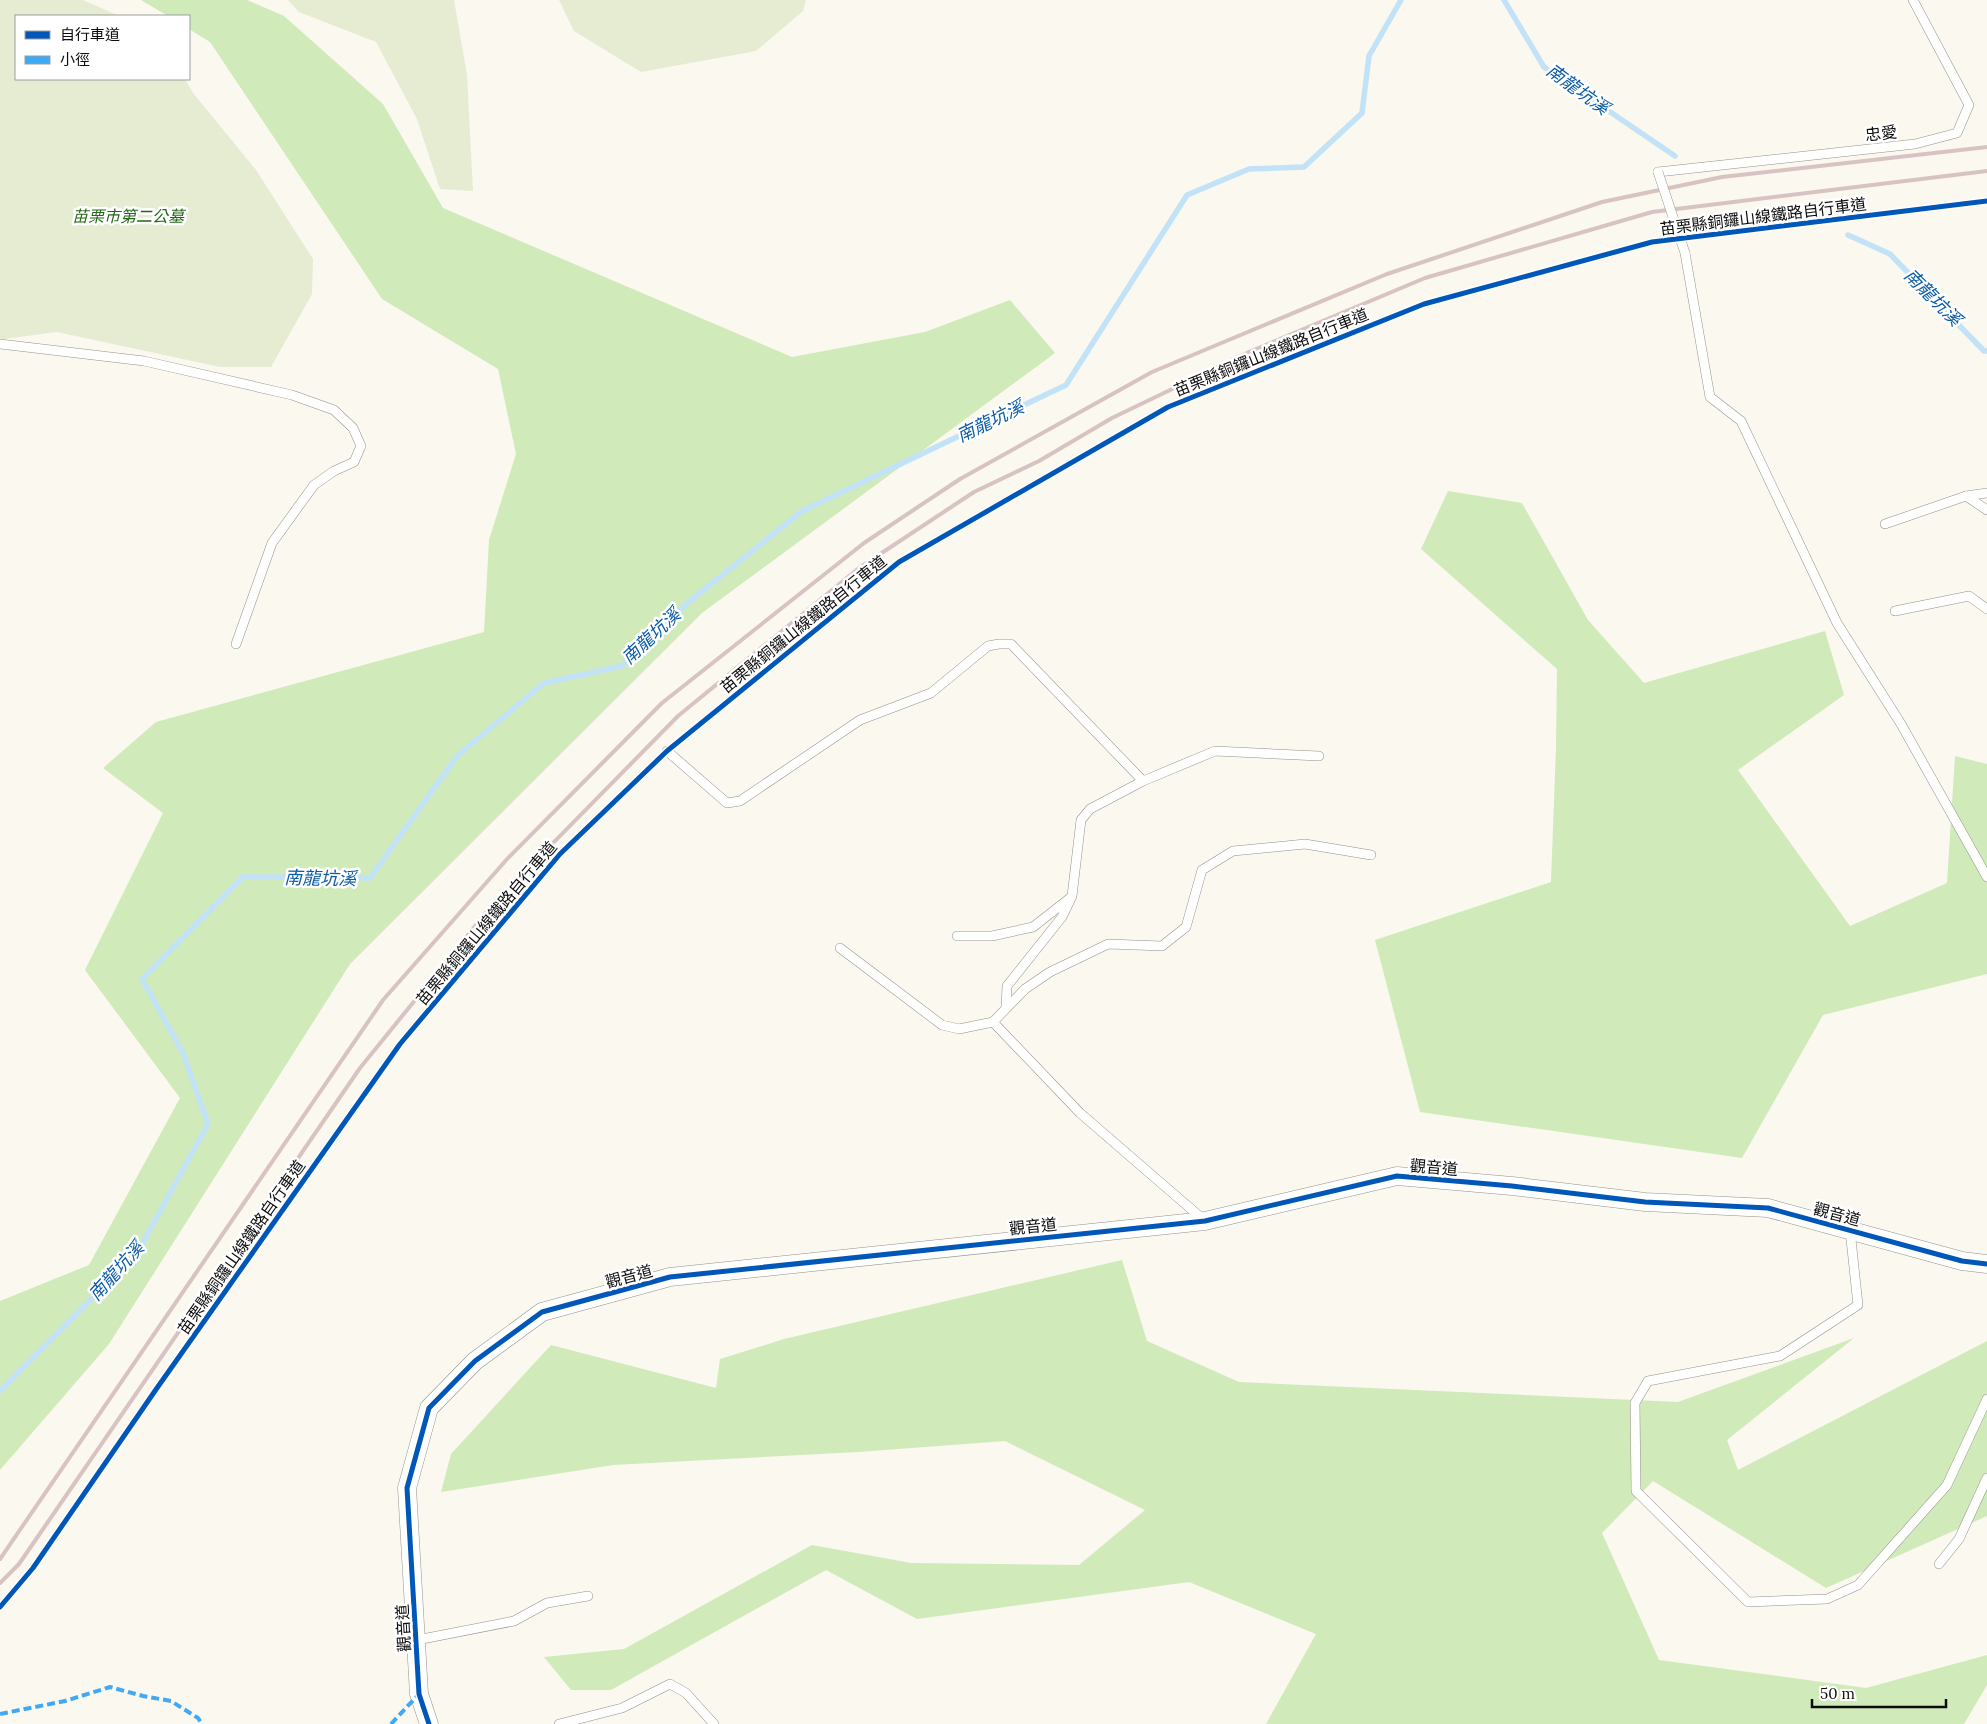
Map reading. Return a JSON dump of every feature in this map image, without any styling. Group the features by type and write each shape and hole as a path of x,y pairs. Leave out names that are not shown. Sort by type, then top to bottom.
{"street":[{"name":"觀音道","path":"429,1724 418,1694 417,1640 408,1488 429,1408 476,1361 542,1312 670,1278 858,1256 1205,1221 1397,1176 1512,1186 1645,1202 1768,1208 1962,1261 1987,1264"}],"lane":[{"name":"忠愛","path":"1913,0 1969,105 1957,133 1915,144 1658,172 1685,253 1710,397 1741,421 1837,623 1901,724 1987,877"},
{"path":"0,344 144,361 292,395 334,410 353,428 361,446 354,462 334,471 314,485 272,542 236,644"},
{"path":"1885,524 1966,496 1987,493"},
{"path":"1966,496 1987,510"},
{"path":"1895,611 1969,596 1987,609"},
{"path":"667,751 727,803 740,801 860,720 931,694 988,646 1011,644 1143,781"},
{"path":"1006,1008 1007,986 1062,917 1072,896 1081,820 1090,809 1143,781 1215,751 1319,756"},
{"path":"840,948 942,1025 959,1029 993,1022 1025,989 1050,972 1108,944 1162,946 1186,927 1202,870 1233,851 1305,844 1372,855"},
{"path":"957,936 992,936 1033,927 1072,896"},
{"path":"993,1022 1080,1113 1205,1221"},
{"path":"1850,1230 1858,1305 1780,1356 1648,1381 1635,1403 1636,1491 1748,1602 1827,1599 1858,1585 1947,1485 1987,1399"},
{"path":"1939,1564 1959,1539 1987,1478"},
{"path":"417,1640 514,1621 548,1603 588,1596"},
{"path":"559,1724 622,1708 670,1684 686,1693 714,1724"}],"green space":[{"name":"苗栗市第二公墓","path":"0,0 83,0 117,15 15,15 15,80 186,80 193,93 256,170 313,259 312,294 271,367 220,367 57,332 4,339 0,343"},
{"path":"141,0 247,0 284,16 383,104 443,208 792,357 925,332 1010,300 1055,353 702,613 350,964 109,1344 0,1470 0,1301 89,1265 180,1098 85,970 163,813 103,768 156,722 484,632 489,540 516,454 498,369 382,299 210,42 190,30 190,15 166,15"},
{"path":"288,0 454,0 467,75 473,191 440,189 417,119 376,42 299,12"},
{"path":"559,0 806,0 803,11 756,51 641,72 574,31"},
{"path":"1448,491 1522,503 1588,620 1644,683 1825,631 1844,695 1738,770 1850,926 1947,883 1955,756 1987,764 1987,974 1823,1015 1742,1158 1420,1112 1375,940 1551,882 1557,669 1421,549"},
{"path":"1122,1260 1147,1341 1239,1382 1678,1402 1854,1338 1727,1440 1738,1470 1987,1341 1987,1516 1826,1588 1653,1481 1602,1533 1659,1660 1866,1688 1987,1655 1987,1685 1964,1724 1266,1724 1316,1634 1189,1582 917,1619 826,1570 611,1690 571,1690 544,1657 624,1649 812,1545 911,1563 1079,1565 1145,1510 1005,1441 858,1452 613,1465 441,1492 451,1454 551,1345 716,1388 720,1359 784,1339"}],"waterway":[{"name":"南龍坑溪","path":"0,1391 137,1253 208,1124 183,1053 142,979 243,877 370,878 457,756 544,683 622,666 685,605 802,511 1066,385 1187,195 1249,169 1304,167 1362,113 1369,56 1401,0"},
{"name":"南龍坑溪","path":"1504,0 1544,67 1675,156"},
{"name":"南龍坑溪","path":"1848,235 1890,254 1984,351 1987,351"}],"railway":[{"path":"0,1559 383,1000 508,858 662,703 864,543 960,479 1152,372 1387,274 1602,202 1722,177 1987,147"},
{"path":"0,1583 19,1564 360,1068 493,904 678,716 859,568 974,492 1039,461 1112,418 1249,352 1425,278 1652,212 1987,171"}],"marked path":[{"path":"0,1714 65,1701 110,1687 171,1701 198,1718 202,1724"},
{"path":"391,1724 419,1694"}],"cycle path":[{"name":"苗栗縣銅鑼山線鐵路自行車道","path":"0,1607 33,1568 157,1388 400,1044 560,854 667,751 899,562 1168,407 1424,304 1652,242 1987,201"},
{"path":"429,1724 419,1694 407,1488 429,1408 475,1361 542,1312 670,1277 1205,1221 1397,1176 1512,1186 1645,1202 1768,1208 1962,1261 1987,1264"}]}
